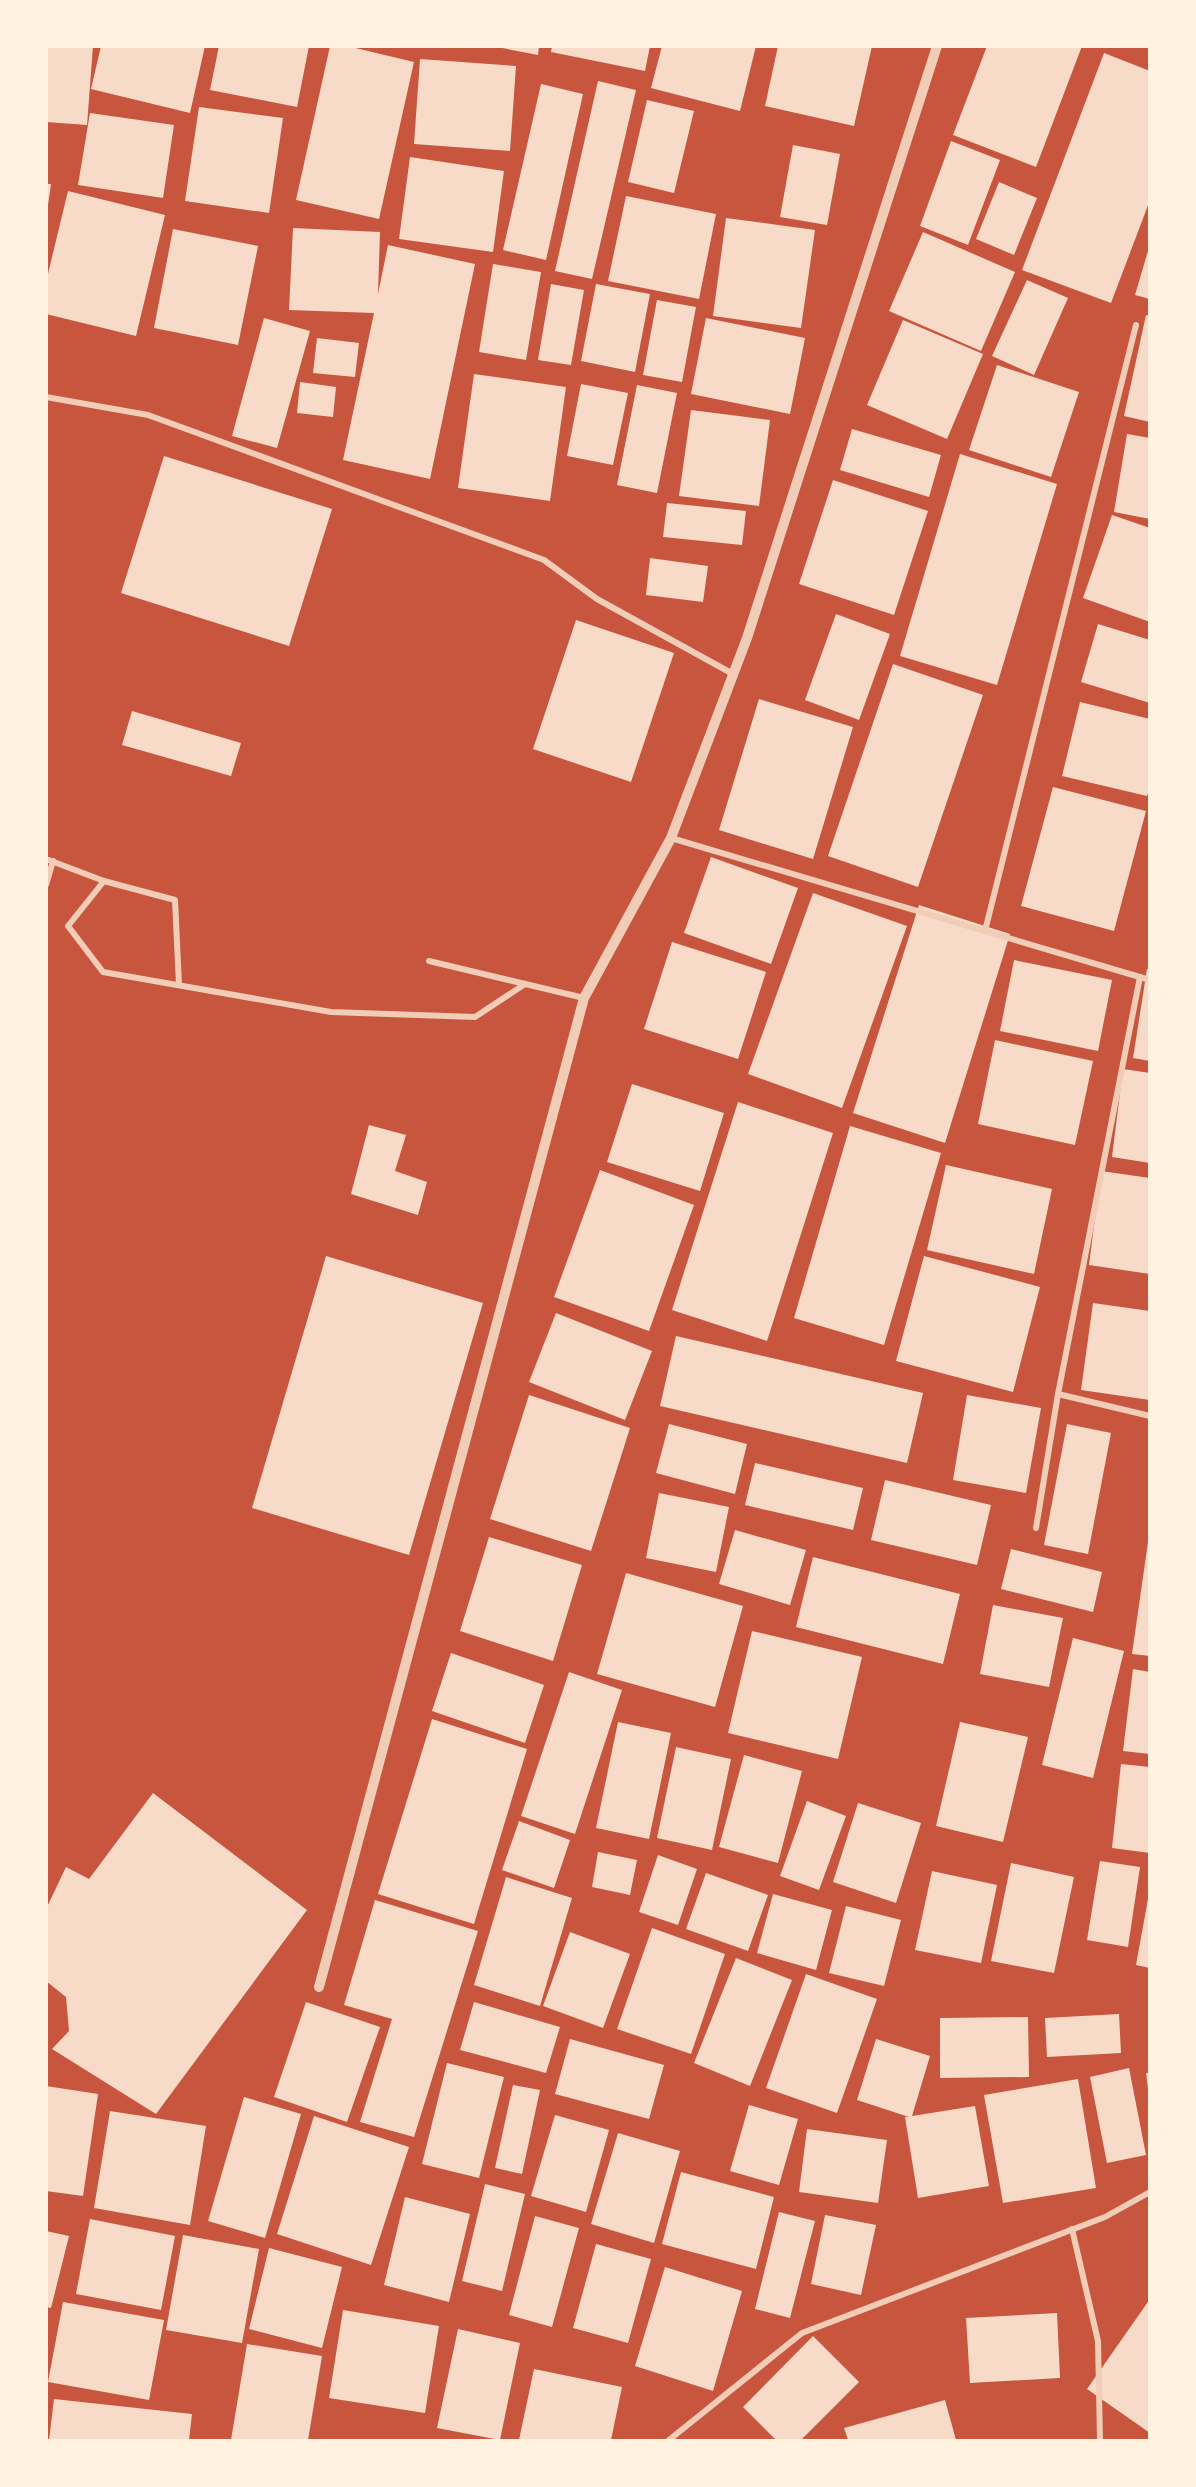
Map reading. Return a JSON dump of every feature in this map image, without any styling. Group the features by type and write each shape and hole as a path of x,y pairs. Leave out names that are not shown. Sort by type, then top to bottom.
{"street":[{"path":"319,1987 584,998 671,838 733,674 937,46"},
{"path":"985,931 1137,325"},
{"path":"46,397 148,415 544,560 597,598 733,674"},
{"path":"671,838 1149,980"},
{"path":"46,885 50,860 104,881 175,900 179,985"},
{"path":"104,881 68,926 103,972 331,1012 475,1017 525,984"},
{"path":"429,961 584,998"},
{"path":"1036,1528 1058,1394 1140,977"},
{"path":"1058,1394 1149,1416"},
{"path":"669,2440 802,2333 1104,2217 1149,2192"},
{"path":"1072,2229 1098,2341 1100,2440"}],"building":[{"path":"46,46 93,46 87,125 46,122"},
{"path":"101,46 205,46 190,113 91,89"},
{"path":"219,46 309,46 297,107 210,90"},
{"path":"330,46 347,46 414,62 379,219 296,200"},
{"path":"492,46 539,46 538,55"},
{"path":"552,46 650,46 645,71 551,52"},
{"path":"662,46 756,46 740,111 651,88"},
{"path":"778,46 872,46 854,126 765,106"},
{"path":"987,46 1082,46 1036,167 953,135"},
{"path":"1104,53 1150,71 1150,200 1111,303 1022,270"},
{"path":"420,59 516,66 510,151 414,144"},
{"path":"598,81 636,90 592,279 555,271"},
{"path":"541,84 583,94 546,260 503,250"},
{"path":"647,100 694,111 674,193 628,182"},
{"path":"199,107 283,118 269,213 185,201"},
{"path":"90,113 174,125 163,198 78,185"},
{"path":"951,141 1000,160 968,245 920,226"},
{"path":"793,145 840,154 827,225 780,217"},
{"path":"410,157 504,171 493,252 399,239"},
{"path":"999,182 1037,198 1014,255 976,239"},
{"path":"46,184 51,184 48,205 46,204"},
{"path":"68,191 165,215 136,336 46,314 46,282"},
{"path":"626,196 716,214 699,299 608,281"},
{"path":"726,218 815,230 801,328 713,316"},
{"path":"293,228 380,232 378,294 388,245 475,264 430,479 343,460 374,313 289,310"},
{"path":"173,229 258,246 238,345 154,328"},
{"path":"923,232 1015,272 981,351 889,311"},
{"path":"1150,244 1150,299 1135,295"},
{"path":"493,264 541,272 526,360 479,352"},
{"path":"1027,280 1068,298 1034,375 992,356"},
{"path":"551,284 584,290 571,365 538,360"},
{"path":"596,284 650,294 635,372 581,361"},
{"path":"657,300 696,307 682,382 643,375"},
{"path":"1146,315 1150,316 1150,422 1124,416"},
{"path":"264,318 310,331 277,448 232,436"},
{"path":"706,318 805,338 790,414 691,394"},
{"path":"903,320 983,354 947,439 867,405"},
{"path":"317,338 359,343 355,377 313,373"},
{"path":"997,365 1079,392 1051,477 969,450"},
{"path":"474,374 566,387 550,501 458,488"},
{"path":"300,382 336,387 333,417 297,413"},
{"path":"581,384 628,393 613,465 567,456"},
{"path":"637,385 677,393 657,493 617,485"},
{"path":"691,410 770,420 759,506 679,496"},
{"path":"852,429 941,455 929,497 840,470"},
{"path":"1127,434 1150,438 1150,519 1114,512"},
{"path":"960,454 1057,484 997,685 900,656"},
{"path":"164,456 332,509 289,646 121,593"},
{"path":"833,480 928,511 894,615 799,584"},
{"path":"667,503 746,511 742,545 663,537"},
{"path":"1112,515 1150,528 1150,622 1083,598"},
{"path":"650,558 708,566 703,602 646,595"},
{"path":"836,614 890,634 859,720 805,700"},
{"path":"576,620 674,653 631,782 533,749"},
{"path":"1098,624 1150,640 1150,703 1081,682"},
{"path":"893,664 983,695 918,887 828,856"},
{"path":"759,699 853,727 813,859 719,830"},
{"path":"1080,702 1150,719 1150,786 1147,796 1062,776"},
{"path":"132,711 241,743 231,776 122,745"},
{"path":"1053,787 1146,811 1114,931 1021,906"},
{"path":"711,857 798,888 771,964 684,933"},
{"path":"813,893 907,926 842,1108 748,1074"},
{"path":"919,905 1010,934 945,1143 853,1113"},
{"path":"672,942 766,972 738,1059 644,1029"},
{"path":"1014,960 1112,980 1098,1051 1000,1031"},
{"path":"1147,969 1150,969 1150,1061 1133,1058"},
{"path":"995,1040 1093,1061 1075,1145 978,1124"},
{"path":"1123,1069 1150,1073 1150,1163 1112,1157"},
{"path":"632,1084 724,1113 700,1191 607,1162"},
{"path":"738,1102 833,1133 767,1341 672,1310"},
{"path":"369,1125 406,1135 395,1171 427,1182 418,1215 351,1194"},
{"path":"850,1126 941,1153 884,1345 794,1318"},
{"path":"946,1165 1052,1189 1034,1274 927,1250"},
{"path":"600,1170 694,1205 649,1331 554,1297"},
{"path":"1101,1171 1150,1178 1150,1274 1089,1265"},
{"path":"326,1256 483,1303 409,1555 252,1508"},
{"path":"924,1256 1040,1287 1013,1392 896,1361"},
{"path":"1093,1303 1150,1311 1150,1400 1081,1390"},
{"path":"556,1313 652,1351 625,1420 529,1382"},
{"path":"676,1336 923,1393 907,1463 660,1406"},
{"path":"529,1395 630,1428 591,1551 490,1519"},
{"path":"967,1395 1041,1408 1026,1493 953,1480"},
{"path":"669,1424 747,1444 735,1494 656,1473"},
{"path":"1067,1424 1111,1433 1088,1554 1044,1545"},
{"path":"755,1463 863,1488 853,1530 745,1505"},
{"path":"885,1480 991,1505 977,1565 871,1540"},
{"path":"659,1493 729,1507 716,1572 646,1558"},
{"path":"735,1530 806,1550 790,1605 719,1584"},
{"path":"489,1537 582,1565 553,1661 460,1631"},
{"path":"1148,1542 1150,1542 1150,1656 1132,1654"},
{"path":"1011,1549 1102,1572 1093,1612 1001,1589"},
{"path":"813,1557 960,1594 943,1664 796,1627"},
{"path":"626,1573 743,1606 715,1707 597,1674"},
{"path":"993,1605 1063,1618 1049,1687 980,1674"},
{"path":"752,1631 862,1657 838,1759 728,1733"},
{"path":"1073,1638 1124,1651 1093,1778 1042,1765"},
{"path":"451,1653 544,1685 525,1743 432,1711"},
{"path":"1133,1669 1150,1672 1150,1754 1123,1751"},
{"path":"569,1672 622,1690 575,1834 521,1816"},
{"path":"432,1719 527,1749 474,1924 378,1894"},
{"path":"618,1722 671,1733 649,1839 596,1828"},
{"path":"960,1722 1028,1737 1003,1842 936,1826"},
{"path":"676,1747 731,1759 712,1850 657,1838"},
{"path":"744,1755 802,1771 778,1863 719,1847"},
{"path":"1121,1764 1150,1767 1150,1853 1112,1848"},
{"path":"153,1793 307,1910 156,2114 52,2049 69,2031 66,1997 46,1981 46,1909 66,1867 89,1879"},
{"path":"807,1801 846,1816 819,1890 780,1876"},
{"path":"858,1803 921,1823 896,1903 833,1882"},
{"path":"519,1821 570,1840 554,1888 502,1870"},
{"path":"598,1852 637,1860 630,1895 592,1887"},
{"path":"658,1855 697,1869 678,1925 639,1912"},
{"path":"1100,1861 1140,1867 1128,1947 1087,1940"},
{"path":"1011,1863 1074,1877 1054,1973 991,1961"},
{"path":"932,1871 997,1885 981,1963 915,1950"},
{"path":"706,1873 768,1895 748,1951 686,1929"},
{"path":"506,1877 572,1898 540,2006 474,1985"},
{"path":"773,1894 832,1910 816,1970 757,1953"},
{"path":"1148,1899 1150,1899 1150,1968 1136,1965"},
{"path":"375,1900 478,1931 414,2137 360,2122 392,2019 344,2005"},
{"path":"846,1906 901,1920 884,1986 829,1973"},
{"path":"652,1928 725,1954 691,2054 617,2029"},
{"path":"570,1932 630,1954 603,2028 543,2006"},
{"path":"736,1958 792,1980 750,2086 694,2063"},
{"path":"806,1974 877,1999 837,2113 766,2088"},
{"path":"306,2002 380,2027 347,2122 274,2097"},
{"path":"474,2002 560,2027 546,2073 460,2050"},
{"path":"1119,2014 1121,2053 1047,2057 1045,2018"},
{"path":"1028,2017 1029,2077 940,2078 940,2018"},
{"path":"570,2039 664,2065 649,2119 555,2094"},
{"path":"876,2039 930,2056 912,2116 975,2106 989,2186 918,2198 905,2117 909,2117 857,2100"},
{"path":"447,2063 504,2077 479,2178 422,2164"},
{"path":"1129,2068 1146,2155 1107,2163 1090,2077"},
{"path":"1146,2073 1150,2073 1150,2088 1148,2089"},
{"path":"1078,2079 1096,2188 1003,2203 984,2095"},
{"path":"513,2085 540,2090 522,2174 495,2168"},
{"path":"46,2086 98,2094 83,2196 46,2191"},
{"path":"244,2097 301,2114 265,2238 208,2221"},
{"path":"749,2105 798,2119 779,2185 730,2171"},
{"path":"110,2111 206,2126 190,2225 94,2208"},
{"path":"555,2115 609,2130 586,2212 531,2196"},
{"path":"314,2116 409,2147 371,2265 277,2234"},
{"path":"807,2129 887,2140 878,2203 799,2192"},
{"path":"618,2133 680,2151 654,2243 591,2224"},
{"path":"681,2172 774,2197 756,2269 662,2244"},
{"path":"485,2184 525,2194 502,2291 462,2281"},
{"path":"405,2197 470,2214 449,2302 384,2285"},
{"path":"779,2212 815,2221 790,2318 755,2309"},
{"path":"825,2215 876,2225 861,2295 811,2284"},
{"path":"535,2216 579,2228 552,2327 509,2315"},
{"path":"90,2219 175,2236 161,2310 76,2294"},
{"path":"46,2231 69,2236 51,2308 46,2307"},
{"path":"183,2235 259,2249 242,2343 166,2330"},
{"path":"596,2244 651,2259 628,2343 573,2328"},
{"path":"269,2248 342,2267 322,2348 249,2329"},
{"path":"665,2267 742,2291 713,2391 635,2366"},
{"path":"1150,2299 1150,2433 1087,2389"},
{"path":"63,2302 164,2320 149,2400 48,2382"},
{"path":"343,2310 439,2326 425,2413 329,2398"},
{"path":"1057,2313 1060,2378 970,2383 966,2318"},
{"path":"458,2329 520,2343 500,2440 437,2428"},
{"path":"813,2336 859,2382 801,2440 776,2440 743,2407"},
{"path":"247,2344 322,2356 308,2440 231,2440"},
{"path":"534,2369 622,2387 611,2440 519,2440"},
{"path":"54,2399 192,2414 189,2440 49,2440"},
{"path":"945,2400 956,2440 848,2440 844,2428"}]}
